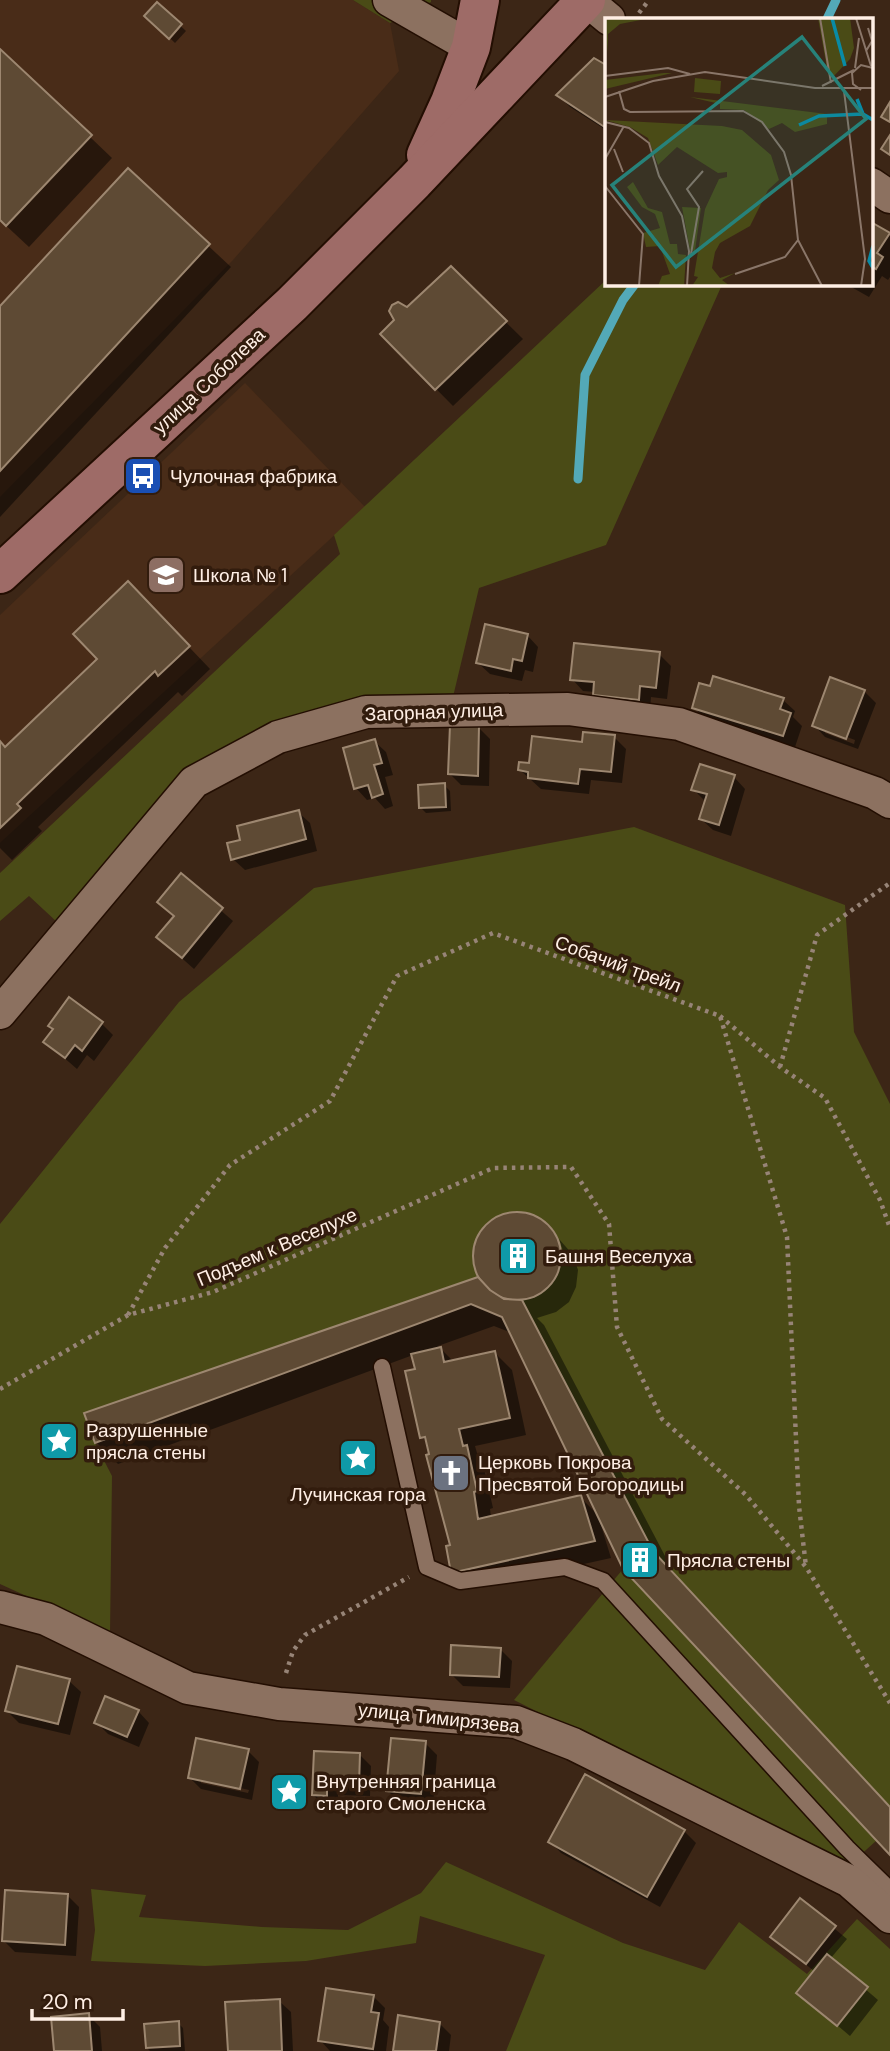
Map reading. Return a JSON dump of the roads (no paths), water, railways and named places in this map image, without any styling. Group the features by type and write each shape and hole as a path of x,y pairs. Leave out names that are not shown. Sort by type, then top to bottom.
{"main road":[{"name":"улица Соболева","path":"414,183 471,47 480,0"},
{"name":"улица Соболева","path":"0,574 292,304 414,183 586,0"}],"street":[{"path":"389,0 471,47"},
{"path":"586,0 608,18"},
{"path":"872,185 890,197"},
{"name":"Загорная улица","path":"0,1013 194,782 278,737 366,712 568,709 679,724 876,793 890,803"},
{"name":"улица Тимирязева","path":"0,1607 46,1619 188,1688 279,1704 516,1722 573,1744 849,1881 890,1917"}],"lane":[{"path":"382,1367 427,1567 460,1581 565,1567 603,1581 847,1848 890,1890"}],"waterway":[{"path":"827,18 836,0"},
{"path":"578,479 585,375 623,300 634,285"}],"place":[{"name":"Чулочная фабрика","path":"143,476"},
{"name":"Школа № 1","path":"166,575"},
{"name":"Башня Веселуха","path":"518,1256"},
{"name":"Разрушенные прясла стены","path":"59,1441"},
{"name":"Лучинская гора","path":"358,1458"},
{"name":"Церковь Покрова Пресвятой Богородицы","path":"451,1473"},
{"name":"Прясла стены","path":"640,1560"},
{"name":"Внутренняя граница старого Смоленска","path":"289,1792"}]}
